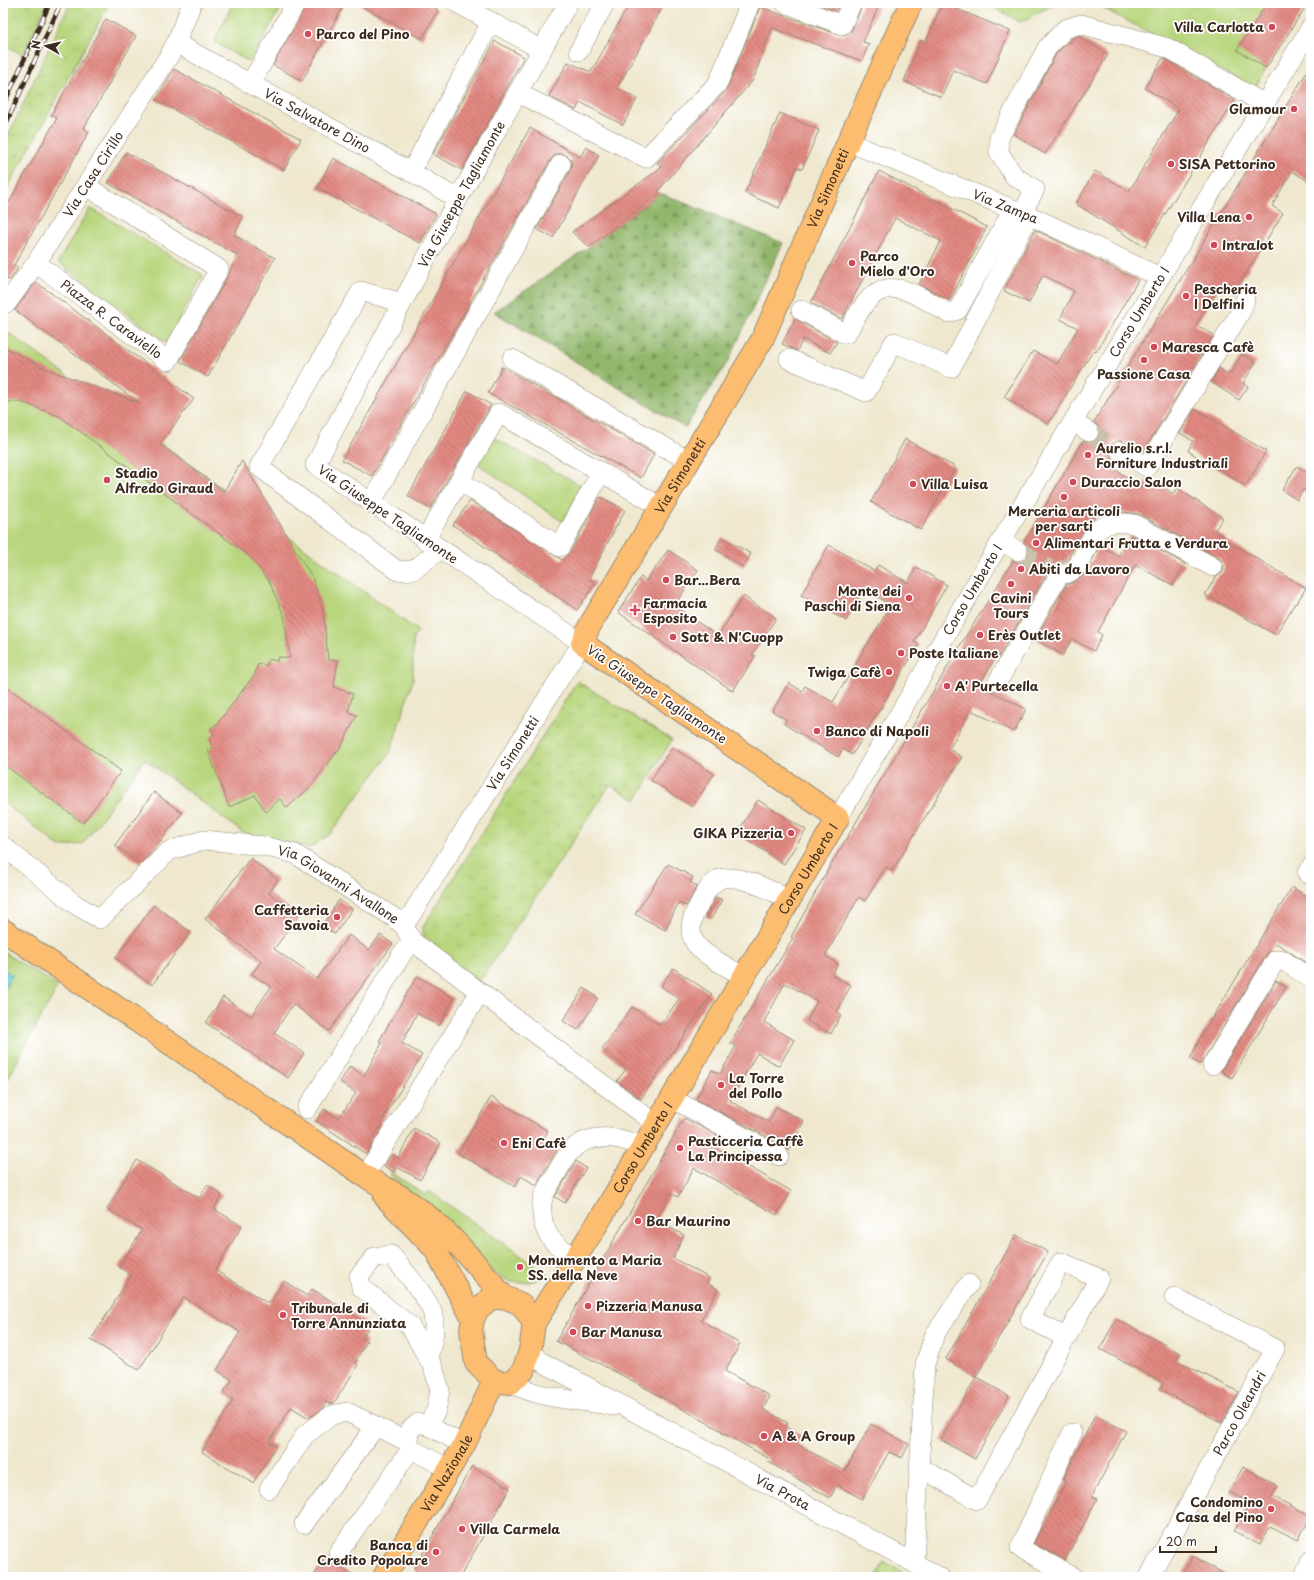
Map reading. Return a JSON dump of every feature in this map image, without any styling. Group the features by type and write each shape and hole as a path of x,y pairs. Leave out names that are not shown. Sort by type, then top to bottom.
{"main road":[{"name":"Via Simonetti","path":"582,643 590,625 762,340 848,142 911,3"},
{"name":"Via Giuseppe Tagliamonte","path":"582,643 838,818"},
{"name":"Corso Umberto I","path":"502,1382 522,1371 530,1351 534,1323 562,1276 576,1258 838,818"},
{"path":"3,930 373,1166 403,1198 423,1213 471,1258 534,1323"},
{"path":"373,1166 435,1249 473,1319 471,1330 476,1363 502,1382"},
{"name":"Corso Umberto I","path":"473,1319 478,1309 490,1299 513,1300 562,1276"},
{"name":"Via Nazionale","path":"384,1577 502,1382"}],"street":[{"name":"Via Casa Cirillo","path":"7,303 36,263 176,43 192,3"},
{"path":"251,83 296,3"},
{"path":"457,3 542,50"},
{"name":"Via Giuseppe Tagliamonte","path":"568,3 458,199 315,465 582,643"},
{"path":"579,51 605,3"},
{"path":"518,93 646,158 718,83 750,3"},
{"path":"785,3 842,24 852,3"},
{"path":"411,172 491,22"},
{"path":"789,359 866,392 894,342 951,368 1021,213 1034,189 1014,176 999,152 999,138 1047,48 1065,29 1081,24 1168,48 1264,104"},
{"name":"Corso Umberto I","path":"838,818 1001,541 1311,27"},
{"name":"Via Salvatore Dino","path":"176,43 251,83 458,199"},
{"name":"Via Zampa","path":"848,142 1021,213 1160,277"},
{"path":"371,503 561,164"},
{"name":"Piazza R. Caraviello","path":"36,263 168,362 219,269 86,186"},
{"path":"801,310 846,334 868,300 880,290 894,288 907,291 948,313 958,310 1021,213"},
{"path":"402,303 361,292 259,467 398,571 414,570 433,545 460,481 499,413 661,507"},
{"path":"1120,451 1147,467 1238,317 1245,300"},
{"path":"512,359 689,461"},
{"path":"1073,422 1089,432"},
{"path":"460,481 560,547 601,472"},
{"path":"998,681 1054,572 1068,575 1075,570 1097,531 1104,525 1124,522 1134,524 1213,567"},
{"path":"1001,541 1018,551"},
{"name":"Via Simonetti","path":"307,1109 402,954 408,934 582,643"},
{"name":"Via Giovanni Avallone","path":"3,846 76,905 100,920 169,851 204,840 264,846 295,854 322,870 408,934 480,992 656,1124"},
{"path":"1311,867 1307,873 1311,875"},
{"path":"743,976 702,951 694,941 691,926 692,916 710,886 719,879 733,877 776,892 788,900"},
{"path":"1212,1065 1276,960 1284,962 1311,979"},
{"path":"373,1166 480,992"},
{"path":"671,1098 779,1156"},
{"path":"576,1258 560,1249 549,1238 542,1223 541,1208 543,1196 569,1153 581,1142 599,1137 617,1138 629,1141 642,1147"},
{"path":"426,1425 436,1411 440,1390 433,1367 410,1326 361,1287 359,1276 375,1257 391,1255 408,1273 433,1314 434,1337 428,1357"},
{"path":"914,1563 921,1468 925,1364 935,1334 969,1284"},
{"name":"Parco Oleandri","path":"1149,1577 1275,1349 1174,1297"},
{"path":"921,1468 977,1500 1067,1338"},
{"name":"Via Prota","path":"530,1351 540,1361 940,1577"},
{"path":"502,1382 548,1398 592,1402 626,1408"},
{"path":"269,1489 304,1435 332,1415 347,1412 376,1426 449,1469"},
{"path":"338,1554 409,1445 409,1431 418,1423 426,1425 464,1445"},
{"path":"304,1524 376,1426"},
{"path":"1072,1433 1020,1548 1074,1577"},
{"path":"1303,1577 1311,1560"}],"green space":[{"path":"3,3 47,3 23,55 3,44"},
{"path":"70,3 101,3 108,6 3,196 3,147"},
{"path":"233,3 284,3 249,62 214,42"},
{"path":"986,3 1057,3 1020,22"},
{"path":"1093,3 1302,3 1255,88"},
{"path":"660,193 783,243 729,360 685,428 494,312 589,247"},
{"path":"90,208 203,275 166,343 58,262"},
{"name":"Stadio Alfredo Giraud","path":"3,329 418,631 413,638 413,680 390,753 330,834 310,848 243,833 145,759 83,844 60,847 3,802"},
{"path":"493,437 582,486 563,522 478,464"},
{"path":"577,681 672,740 636,800 610,785 479,983 423,938 423,927"},
{"path":"3,952 58,986 3,1088"},
{"path":"391,1172 425,1195 429,1191 547,1274 534,1281 524,1283 509,1281 501,1277 472,1253 439,1218 390,1175"},
{"path":"884,1562 912,1577 876,1577"}],"water":[{"path":"3,969 13,975 3,991"}],"building":[{"name":"Parco del Pino","path":"307,3 345,3 302,81 273,65"},
{"name":"Parco del Pino","path":"356,3 426,3 438,10 422,39"},
{"path":"630,3 665,3 617,88 637,99 623,125 580,102 576,110 549,96 568,62 591,72"},
{"path":"821,3 840,3 836,11 820,5"},
{"path":"863,3 880,3 863,42 869,44 862,61 772,28 753,80 658,191 660,193 589,247 572,232 662,167 657,163 726,91 760,7 843,36 852,30"},
{"path":"942,3 1010,31 987,84 953,70 941,97 904,81 921,40 926,42"},
{"name":"Villa Carlotta","path":"1267,3 1308,3 1266,68 1237,50"},
{"path":"106,19 136,36 84,128 89,132 14,265 18,268 10,280 6,279 3,284 3,213 57,118 51,115"},
{"path":"1078,36 1108,55 1045,154 1014,134 1056,54 1068,42 1070,43"},
{"path":"495,41 524,57 462,170 433,154"},
{"path":"1163,58 1235,100 1145,247 1076,204 1095,171 1129,191 1179,109 1145,88"},
{"path":"1311,65 1311,183 1292,171 1272,206 1283,213 1237,288 1224,280 1196,325 1214,335 1143,452 1120,440 1111,445 1109,451 1111,457 1115,461 1111,467 1142,487 1149,478 1173,494 1177,488 1223,518 1214,531 1227,539 1226,540 1306,588 1296,604 1295,603 1276,635 1205,595 1215,578 1223,572 1224,566 1219,558 1139,514 1124,512 1109,513 1101,508 1094,519 1083,531 1067,560 1053,566 1049,570 998,658 996,657 979,685 1026,709 1014,732 971,710 949,749 962,757 892,871 886,867 865,901 859,897 825,956 838,964 832,975 851,985 837,1012 841,1014 831,1034 807,1021 817,1001 785,983 764,1022 794,1040 779,1066 757,1053 730,1101 769,1122 776,1107 804,1121 789,1151 784,1146 696,1099 712,1070 720,1074 736,1046 730,1043 793,938 791,937 825,875 961,644 1013,561 1023,561 1027,557 1029,551 1024,542 1083,441 1094,442 1098,437 1099,427 1094,422"},
{"path":"174,69 301,139 284,170 156,100"},
{"path":"780,113 819,130 802,169 797,167 779,208 745,193"},
{"path":"530,128 580,157 586,147 599,155 553,238 537,229 571,169 572,163 570,158 561,153 556,154 551,159 372,476 342,460"},
{"path":"126,152 243,217 234,235 275,258 208,377 180,361 229,274 237,255 108,183"},
{"path":"333,158 436,214 420,243 317,188"},
{"name":"Parco Mielo d'Oro","path":"879,171 987,227 950,300 919,284 941,241 895,218 842,319 811,303"},
{"path":"1035,230 1138,280 1096,352 1093,351 1048,424 1004,397 1033,351 1057,364 1078,328 1060,319 1074,291 1043,275 1029,303 1004,291"},
{"path":"36,282 194,399 160,444 224,491 242,461 313,579 323,609 328,660 338,660 334,687 353,694 348,712 357,715 342,745 310,787 287,808 280,799 266,812 255,795 229,807 208,750 213,748 209,739 214,735 211,728 217,724 255,674 258,664 267,666 268,659 277,661 278,657 290,658 284,615 269,581 248,555 59,416 21,402 3,402 3,346 44,368 139,403 15,310"},
{"path":"795,319 837,342 830,353 803,339 797,351 782,344"},
{"path":"1242,354 1256,362 1243,383 1248,387 1239,400 1211,382 1219,368 1229,375"},
{"path":"502,367 654,454 641,478 488,393"},
{"path":"467,391 491,405 430,509 408,496"},
{"path":"1195,409 1266,451 1246,486 1188,451 1193,441 1180,433"},
{"name":"Villa Luisa","path":"905,439 955,467 921,530 871,502"},
{"path":"1297,466 1311,475 1311,495 1303,490 1297,500 1282,490"},
{"path":"600,497 625,510 589,578 596,583 577,610 453,525 470,501 562,560 570,552"},
{"path":"1131,535 1185,564 1173,585 1135,565 1098,632 1102,635 1094,651 1072,639 1063,655 1035,639 1066,585 1074,582 1084,575 1100,545 1118,556"},
{"path":"722,537 751,554 743,567 715,549"},
{"path":"829,545 874,571 878,565 908,583 916,567 947,585 914,642 919,644 852,755 843,749 838,757 784,724 787,720 772,711 789,683 802,691 805,686 833,702 891,605 864,589 846,621 801,595"},
{"path":"668,550 698,570 674,606 718,636 743,596 776,618 752,655 755,656 733,691 618,612 641,577 646,581"},
{"path":"3,684 121,771 83,823 3,764"},
{"path":"672,747 714,774 692,807 651,780"},
{"path":"154,792 182,813 151,853 140,864 115,845"},
{"path":"758,800 806,830 784,864 737,833"},
{"path":"250,858 278,880 269,893 299,916 274,949 317,979 349,935 369,950 380,935 393,944 329,1031 293,1004 274,1033 304,1053 288,1078 206,1023 223,997 251,1016 271,987 252,974 261,961 205,919"},
{"path":"668,864 693,877 690,882 697,886 686,906 679,902 665,930 635,914"},
{"path":"1292,887 1311,899 1311,966 1276,943 1267,954 1201,1064 1190,1059 1200,1038"},
{"path":"716,897 722,900 711,919 705,916"},
{"name":"Caffetteria Savoia","path":"339,900 352,909 335,934 322,926"},
{"path":"154,905 191,932 152,985 115,958"},
{"path":"673,968 712,994 641,1099 617,1081 626,1069 602,1049 632,1007 660,1025 679,999 661,986"},
{"path":"417,976 454,998 439,1026 417,1013 402,1043 422,1055 380,1123 382,1125 370,1142 372,1143 366,1154 316,1121 324,1109 339,1118 356,1093 340,1082 350,1066 364,1076 382,1043 379,1041"},
{"path":"1276,981 1286,987 1232,1078 1221,1071"},
{"path":"584,988 598,998 578,1030 563,1021"},
{"path":"491,1097 548,1131 542,1141 557,1150 536,1185 521,1176 515,1187 458,1153"},
{"path":"684,1118 717,1135 711,1145 791,1191 777,1215 694,1168 678,1197 671,1193 656,1221 684,1235 673,1258 709,1278 707,1283 718,1289 701,1320 740,1344 725,1371 770,1396 763,1409 788,1423 786,1427 802,1436 797,1444 845,1471 871,1424 909,1444 902,1458 889,1452 862,1499 837,1485 830,1498 767,1461 768,1458 721,1432 722,1431 633,1381 556,1341"},
{"path":"414,1128 441,1143 420,1180 397,1167 394,1172 384,1166 392,1154 398,1158"},
{"name":"Tribunale di Torre Annunziata","path":"137,1160 199,1198 207,1185 222,1195 214,1209 242,1226 215,1270 269,1304 284,1281 307,1296 312,1289 370,1325 362,1338 367,1341 355,1362 358,1365 334,1403 330,1404 326,1402 323,1408 309,1418 291,1407 269,1442 276,1446 253,1483 202,1452 233,1400 223,1393 232,1380 217,1370 240,1332 184,1297 139,1370 91,1340 131,1275 119,1267 142,1230 107,1209"},
{"path":"576,1161 586,1168 565,1203 555,1197"},
{"path":"1016,1235 1048,1252 976,1377 946,1359"},
{"path":"1116,1319 1180,1353 1176,1360 1239,1392 1222,1423 1160,1389 1163,1383 1100,1349"},
{"path":"976,1377 1009,1396 975,1459 941,1440"},
{"path":"1095,1415 1126,1431 1092,1496 1097,1499 1065,1560 1034,1543 1066,1482 1063,1480"},
{"name":"Villa Carmela","path":"472,1466 510,1488 460,1577 427,1577 414,1569"},
{"name":"Condomino Casa del Pino","path":"1243,1467 1278,1486 1272,1496 1311,1516 1298,1540 1270,1526 1260,1545 1234,1531 1249,1502 1229,1492"},
{"path":"1193,1556 1229,1577 1181,1577"},
{"path":"325,1558 356,1577 313,1577"}],"tunnel":[{"path":"1089,432 1120,451"},
{"path":"1018,551 1049,569"}],"railway":[{"path":"3,106 50,3"},
{"path":"3,130 61,3"}],"place":[{"name":"Villa Carlotta","path":"1272,27"},
{"name":"Parco del Pino","path":"308,34"},
{"name":"Glamour","path":"1294,109"},
{"name":"SISA Pettorino","path":"1171,164"},
{"name":"Villa Lena","path":"1249,217"},
{"name":"Intralot","path":"1214,245"},
{"name":"Parco Mielo d'Oro","path":"852,263"},
{"name":"Pescheria I Delfini","path":"1186,296"},
{"name":"Maresca Cafè","path":"1154,347"},
{"name":"Passione Casa","path":"1144,360"},
{"name":"Aurelio s.r.l. Forniture Industriali","path":"1088,455"},
{"name":"Stadio Alfredo Giraud","path":"107,480"},
{"name":"Duraccio Salon","path":"1073,482"},
{"name":"Villa Luisa","path":"913,484"},
{"name":"Merceria articoli per sarti","path":"1064,497"},
{"name":"Alimentari Frutta e Verdura","path":"1036,543"},
{"name":"Abiti da Lavoro","path":"1021,569"},
{"name":"Bar...Bera","path":"666,580"},
{"name":"Cavini Tours","path":"1011,584"},
{"name":"Monte dei Paschi di Siena","path":"909,598"},
{"name":"Farmacia Esposito","path":"635,610"},
{"name":"Erès Outlet","path":"980,635"},
{"name":"Sott & N'Cuopp","path":"673,637"},
{"name":"Poste Italiane","path":"901,653"},
{"name":"Twiga Cafè","path":"889,672"},
{"name":"A' Purtecella","path":"947,686"},
{"name":"Banco di Napoli","path":"817,731"},
{"name":"GIKA Pizzeria","path":"791,833"},
{"name":"Caffetteria Savoia","path":"337,917"},
{"name":"La Torre del Pollo","path":"721,1085"},
{"name":"Eni Cafè","path":"504,1143"},
{"name":"Pasticceria Caffè La Principessa","path":"680,1148"},
{"name":"Bar Maurino","path":"638,1221"},
{"name":"Monumento a Maria SS. della Neve","path":"520,1267"},
{"name":"Pizzeria Manusa","path":"588,1306"},
{"name":"Tribunale di Torre Annunziata","path":"283,1315"},
{"name":"Bar Manusa","path":"573,1332"},
{"name":"A & A Group","path":"764,1436"},
{"name":"Condomino Casa del Pino","path":"1271,1509"},
{"name":"Villa Carmela","path":"462,1529"},
{"name":"Banca di Credito Popolare","path":"436,1552"}]}
